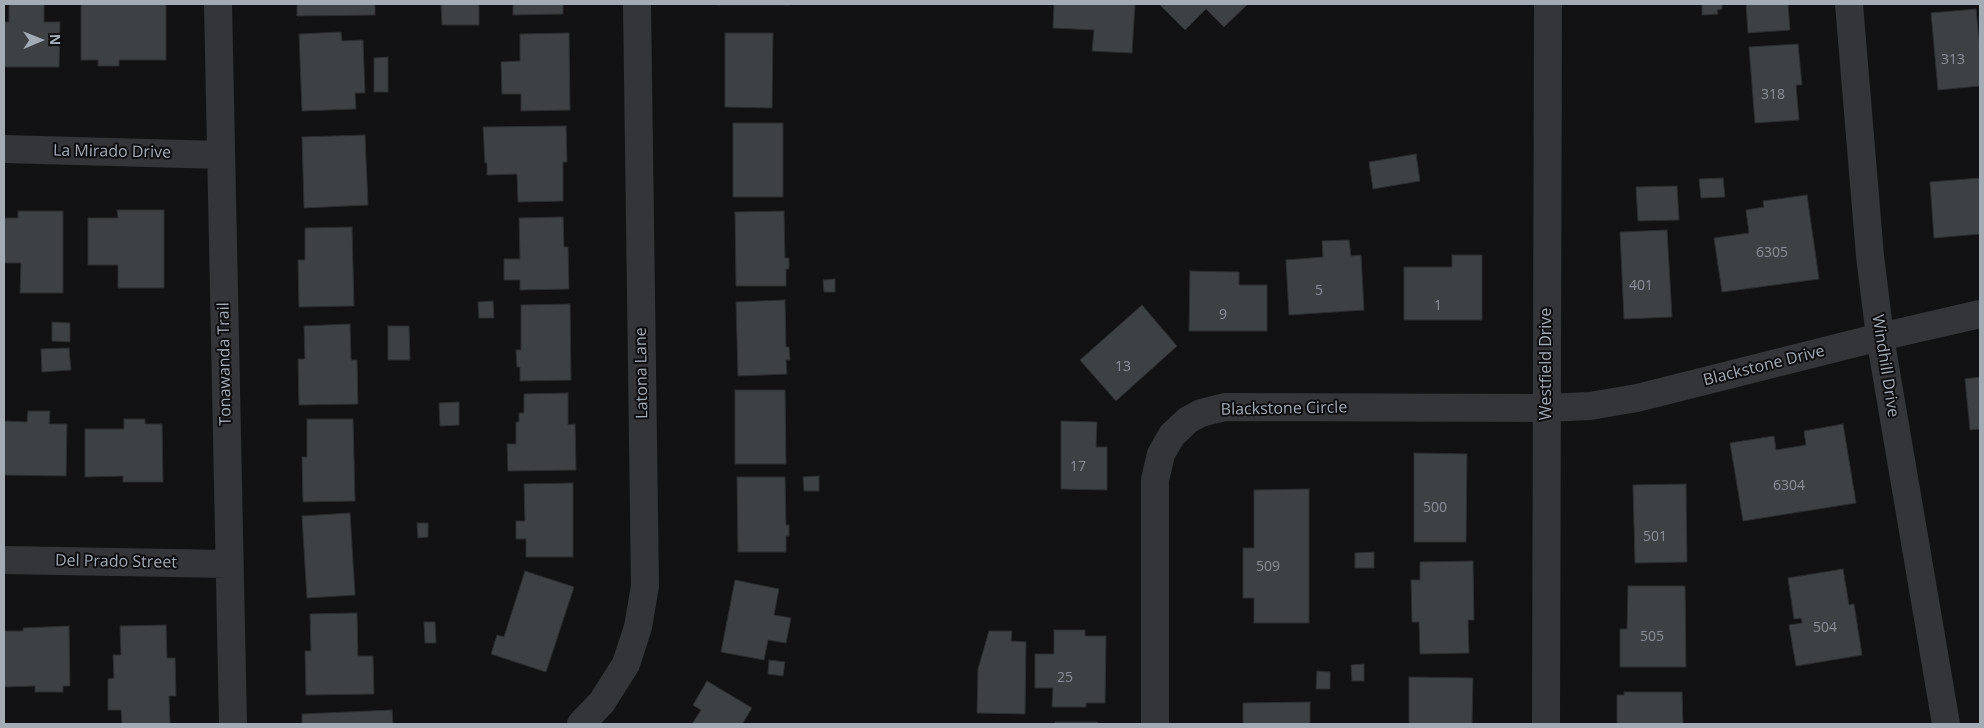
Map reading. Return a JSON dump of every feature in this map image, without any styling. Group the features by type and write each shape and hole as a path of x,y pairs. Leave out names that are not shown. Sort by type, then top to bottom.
{"street":[{"name":"Tonawanda Trail","path":"218,4 233,724"},
{"name":"Latona Lane","path":"581,724 602,702 626,664 638,627 645,586 638,4"},
{"name":"Westfield Drive","path":"1546,724 1548,4"},
{"name":"Windhill Drive","path":"1849,4 1870,256 1880,337 1946,724"},
{"name":"La Mirado Drive","path":"4,149 221,155"},
{"name":"Blackstone Drive","path":"1546,408 1590,406 1637,398 1980,314"},
{"name":"Blackstone Circle","path":"1155,724 1155,480 1161,454 1172,435 1188,420 1201,413 1225,407 1546,408"},
{"name":"Del Prado Street","path":"4,560 229,564"}],"building":[{"path":"9,4 44,4 44,22 60,22 59,67 4,67 4,22 9,22"},
{"path":"81,4 166,4 166,60 119,60 119,66 98,66 98,60 81,60"},
{"path":"297,4 375,4 375,15 297,16"},
{"path":"441,4 479,4 479,25 442,25"},
{"path":"513,4 563,4 563,14 513,15"},
{"path":"790,4 790,5 717,5"},
{"path":"1054,4 1135,4 1132,53 1092,51 1094,30 1053,28"},
{"path":"1159,4 1248,4 1224,27 1206,9 1185,30"},
{"path":"1702,4 1722,4 1722,9 1717,10 1718,14 1702,15"},
{"path":"1746,4 1788,4 1790,30 1748,33"},
{"path":"1976,9 1980,49 1980,86 1938,90 1931,13"},
{"path":"341,32 342,41 363,40 365,93 355,93 356,109 302,111 299,34"},
{"path":"569,33 570,110 521,111 521,94 502,94 501,62 520,61 520,34"},
{"path":"725,33 773,33 772,108 725,107"},
{"path":"1798,44 1802,85 1796,85 1799,120 1755,123 1749,47"},
{"path":"388,57 388,92 374,92 374,58"},
{"path":"733,123 783,123 783,197 733,197"},
{"path":"566,126 567,162 563,162 563,201 518,202 517,174 487,175 483,127"},
{"path":"365,135 368,205 304,208 302,137"},
{"path":"1416,154 1420,181 1373,189 1369,162"},
{"path":"1723,178 1725,197 1701,198 1699,179"},
{"path":"1980,178 1980,234 1934,238 1930,182"},
{"path":"1677,186 1679,220 1638,221 1636,187"},
{"path":"1807,195 1819,279 1722,292 1714,238 1749,233 1746,210 1764,207 1763,201"},
{"path":"117,210 164,210 164,288 118,288 118,265 88,265 88,218 118,218"},
{"path":"18,211 63,211 63,293 20,293 21,263 4,263 4,218 18,218"},
{"path":"784,211 785,258 789,258 789,269 786,269 786,286 736,286 735,212"},
{"path":"563,217 564,247 568,247 569,289 520,290 520,280 504,280 504,259 520,259 519,218"},
{"path":"352,227 354,306 299,307 298,260 305,260 305,228"},
{"path":"1667,230 1672,317 1624,319 1620,232"},
{"path":"1349,240 1351,256 1361,255 1364,310 1289,315 1286,260 1323,257 1322,241"},
{"path":"1452,255 1482,255 1482,320 1404,320 1404,267 1452,267"},
{"path":"1190,271 1239,272 1239,285 1267,285 1267,331 1189,331"},
{"path":"835,279 835,292 824,292 823,280"},
{"path":"785,300 786,347 789,347 790,360 786,360 787,374 738,376 736,302"},
{"path":"493,301 494,318 479,318 478,302"},
{"path":"570,304 571,380 520,381 520,367 517,367 516,350 521,350 521,305"},
{"path":"1142,305 1177,346 1116,401 1080,360"},
{"path":"52,322 70,323 70,342 52,341"},
{"path":"350,324 351,360 357,360 358,404 299,405 298,359 305,359 304,326"},
{"path":"388,326 409,326 410,360 388,360"},
{"path":"69,348 71,370 42,372 41,349"},
{"path":"1980,377 1980,429 1970,430 1965,379"},
{"path":"735,390 785,390 786,464 735,464"},
{"path":"568,393 568,425 575,424 576,470 508,471 507,444 516,444 516,422 519,422 519,413 524,413 524,394"},
{"path":"459,402 459,425 440,426 439,403"},
{"path":"28,411 50,411 49,424 67,424 66,476 4,475 4,421 27,422"},
{"path":"124,419 145,419 145,424 162,424 163,482 123,482 123,476 85,477 85,429 124,429"},
{"path":"307,419 353,419 355,501 303,502 302,457 307,457"},
{"path":"1061,421 1097,422 1096,447 1107,447 1107,490 1061,489"},
{"path":"1843,424 1856,503 1743,521 1730,443 1774,436 1776,450 1806,445 1804,431"},
{"path":"1414,453 1467,454 1466,542 1414,542"},
{"path":"819,476 819,491 804,491 803,477"},
{"path":"737,477 785,477 786,525 789,525 789,536 786,536 786,552 738,552"},
{"path":"573,483 573,557 526,557 526,539 516,539 516,521 525,521 524,484"},
{"path":"1686,484 1687,562 1635,563 1633,485"},
{"path":"1309,489 1309,623 1254,623 1254,598 1243,598 1243,548 1254,548 1254,490"},
{"path":"350,513 355,595 307,598 302,516"},
{"path":"417,523 428,523 428,537 418,538"},
{"path":"1374,552 1374,568 1355,568 1355,553"},
{"path":"1473,561 1474,620 1468,620 1469,653 1420,654 1419,622 1412,622 1411,580 1420,580 1420,562"},
{"path":"1843,569 1849,605 1854,604 1862,655 1796,666 1789,625 1802,623 1801,618 1794,619 1788,578"},
{"path":"525,571 574,587 546,672 491,654 497,635 504,637"},
{"path":"735,580 779,589 774,615 791,618 786,643 768,640 764,660 721,652"},
{"path":"1628,586 1685,586 1686,667 1620,667 1620,629 1627,629"},
{"path":"357,613 358,656 373,656 374,694 306,695 305,651 311,651 310,614"},
{"path":"424,622 435,622 436,643 425,643"},
{"path":"166,625 167,658 175,658 176,696 169,696 170,724 122,724 121,710 108,710 108,679 114,678 113,655 121,655 120,626"},
{"path":"69,626 70,686 63,686 63,692 35,692 35,686 4,687 4,631 23,631 23,628"},
{"path":"1054,630 1085,630 1085,636 1106,636 1105,703 1086,703 1086,707 1052,707 1053,688 1035,688 1035,654 1054,654"},
{"path":"989,631 1012,631 1011,641 1026,642 1025,714 977,713 978,669"},
{"path":"769,660 785,662 783,676 768,674"},
{"path":"1364,664 1364,681 1352,681 1351,665"},
{"path":"1317,671 1330,672 1330,689 1316,689"},
{"path":"1409,677 1473,678 1472,724 1409,724"},
{"path":"707,681 752,708 742,724 692,724 701,710 693,705"},
{"path":"1624,692 1682,692 1683,724 1617,724 1617,695 1624,695"},
{"path":"1310,702 1310,724 1243,724 1243,703"},
{"path":"392,710 393,724 302,724 302,714"},
{"path":"1055,722 1098,722 1098,724 1055,724"}]}
